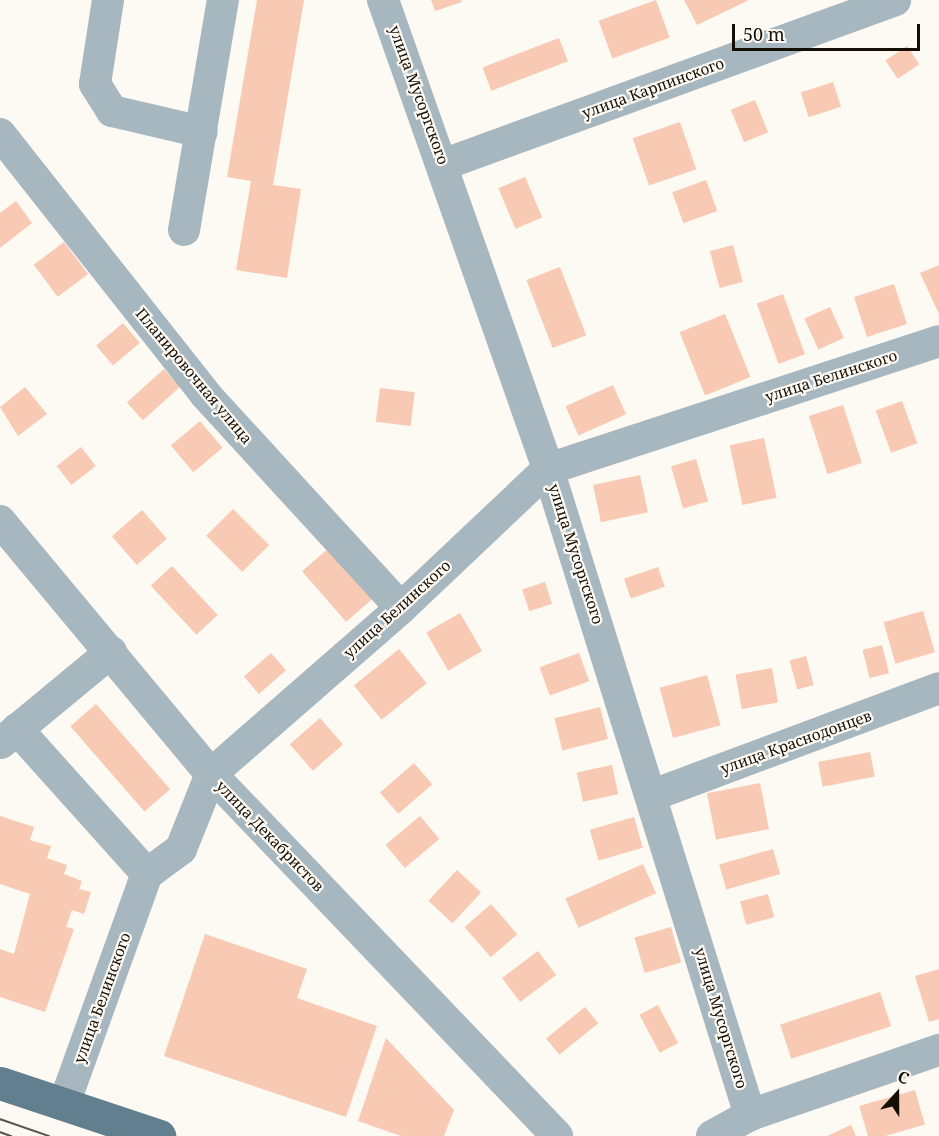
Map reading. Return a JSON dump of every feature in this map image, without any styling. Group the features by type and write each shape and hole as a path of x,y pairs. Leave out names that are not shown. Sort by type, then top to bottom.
{"main road":[{"path":"0,1083 159,1136"}],"street":[{"path":"108,0 95,84 112,111 202,132"},
{"path":"184,230 223,0"},
{"name":"улица Мусоргского","path":"383,0 445,164 548,469 653,795 750,1115"},
{"name":"улица Карпинского","path":"445,164 895,0"},
{"name":"Планировочная улица","path":"0,134 205,394 401,608"},
{"name":"улица Белинского","path":"64,1104 147,874 181,849 211,774 401,608 548,469 939,342"},
{"name":"улица Декабристов","path":"0,521 211,774 557,1136"},
{"path":"111,652 8,737 147,874"},
{"name":"улица Краснодонцев","path":"653,795 939,688"},
{"path":"712,1136 750,1115 939,1050"}],"building":[{"path":"257,0 304,0 273,185 301,189 287,278 236,270 251,181 227,177"},
{"path":"431,0 461,0 462,2 435,11"},
{"path":"656,0 670,38 612,58 599,21"},
{"path":"684,0 749,0 697,25"},
{"path":"559,38 568,61 491,91 482,67"},
{"path":"907,46 919,64 898,79 885,61"},
{"path":"833,82 841,107 809,117 801,93"},
{"path":"755,100 768,132 744,142 731,110"},
{"path":"680,122 696,169 649,186 633,138"},
{"path":"525,177 542,218 515,229 498,188"},
{"path":"706,180 717,211 683,223 672,192"},
{"path":"16,201 32,223 0,248 0,213"},
{"path":"64,242 88,274 58,297 34,265"},
{"path":"733,245 743,282 720,288 710,251"},
{"path":"939,265 939,314 920,273"},
{"path":"560,267 586,335 553,348 526,280"},
{"path":"894,284 907,324 867,337 854,297"},
{"path":"783,294 805,354 779,364 757,304"},
{"path":"830,307 844,338 818,349 804,318"},
{"path":"725,314 750,377 705,395 680,332"},
{"path":"123,323 140,343 113,365 96,345"},
{"path":"164,369 180,387 143,420 127,402"},
{"path":"613,385 626,414 579,435 565,406"},
{"path":"25,387 47,414 18,436 0,407"},
{"path":"380,388 415,392 411,426 376,422"},
{"path":"902,401 917,443 891,453 876,411"},
{"path":"843,405 862,463 828,474 809,416"},
{"path":"200,421 222,448 193,472 171,445"},
{"path":"764,438 777,498 742,505 730,445"},
{"path":"81,447 96,466 71,485 57,466"},
{"path":"696,459 708,501 683,508 671,466"},
{"path":"640,475 648,512 601,522 593,485"},
{"path":"233,509 269,545 242,572 206,536"},
{"path":"142,510 167,539 137,565 112,536"},
{"path":"330,547 374,598 346,622 302,571"},
{"path":"172,566 218,615 196,635 151,586"},
{"path":"658,567 665,587 631,599 624,579"},
{"path":"545,582 552,604 529,611 522,589"},
{"path":"923,611 935,652 895,664 884,622"},
{"path":"460,613 482,651 448,671 426,632"},
{"path":"882,645 889,673 870,678 863,650"},
{"path":"399,649 427,683 382,720 354,686"},
{"path":"271,653 286,670 259,694 244,677"},
{"path":"579,653 589,681 550,696 540,667"},
{"path":"806,656 814,685 797,689 790,660"},
{"path":"772,668 778,702 742,709 736,674"},
{"path":"707,675 720,725 673,738 660,688"},
{"path":"96,704 170,789 144,812 70,726"},
{"path":"600,707 608,739 562,750 554,718"},
{"path":"320,718 343,744 313,771 290,744"},
{"path":"870,752 875,777 823,787 818,762"},
{"path":"414,763 432,784 398,814 380,793"},
{"path":"612,765 618,794 583,802 577,772"},
{"path":"760,783 769,829 716,839 707,793"},
{"path":"0,816 34,827 30,840 51,846 47,858 67,865 64,874 82,881 79,889 91,892 84,914 72,910 66,927 74,929 45,1012 0,997 0,949 14,954 30,894 0,884"},
{"path":"420,816 439,839 405,868 386,845"},
{"path":"634,817 643,848 599,860 590,830"},
{"path":"773,849 780,874 726,889 719,864"},
{"path":"643,864 656,893 578,928 565,899"},
{"path":"457,870 481,893 452,923 428,901"},
{"path":"768,894 774,917 746,925 740,902"},
{"path":"491,904 517,934 491,957 465,927"},
{"path":"671,927 681,963 645,973 634,937"},
{"path":"205,934 307,969 297,998 377,1026 346,1117 164,1056"},
{"path":"538,951 556,975 520,1002 502,978"},
{"path":"939,969 939,1019 929,1022 915,976"},
{"path":"880,992 891,1026 791,1059 780,1024"},
{"path":"658,1005 678,1043 660,1053 639,1015"},
{"path":"585,1007 598,1023 559,1055 546,1038"},
{"path":"386,1038 454,1110 444,1136 401,1136 358,1121"},
{"path":"915,1090 925,1125 885,1136 868,1136 859,1106"},
{"path":"851,1125 856,1136 827,1136"}],"tram line":[{"path":"0,1119 49,1136"},
{"path":"0,1132 11,1136"}]}
